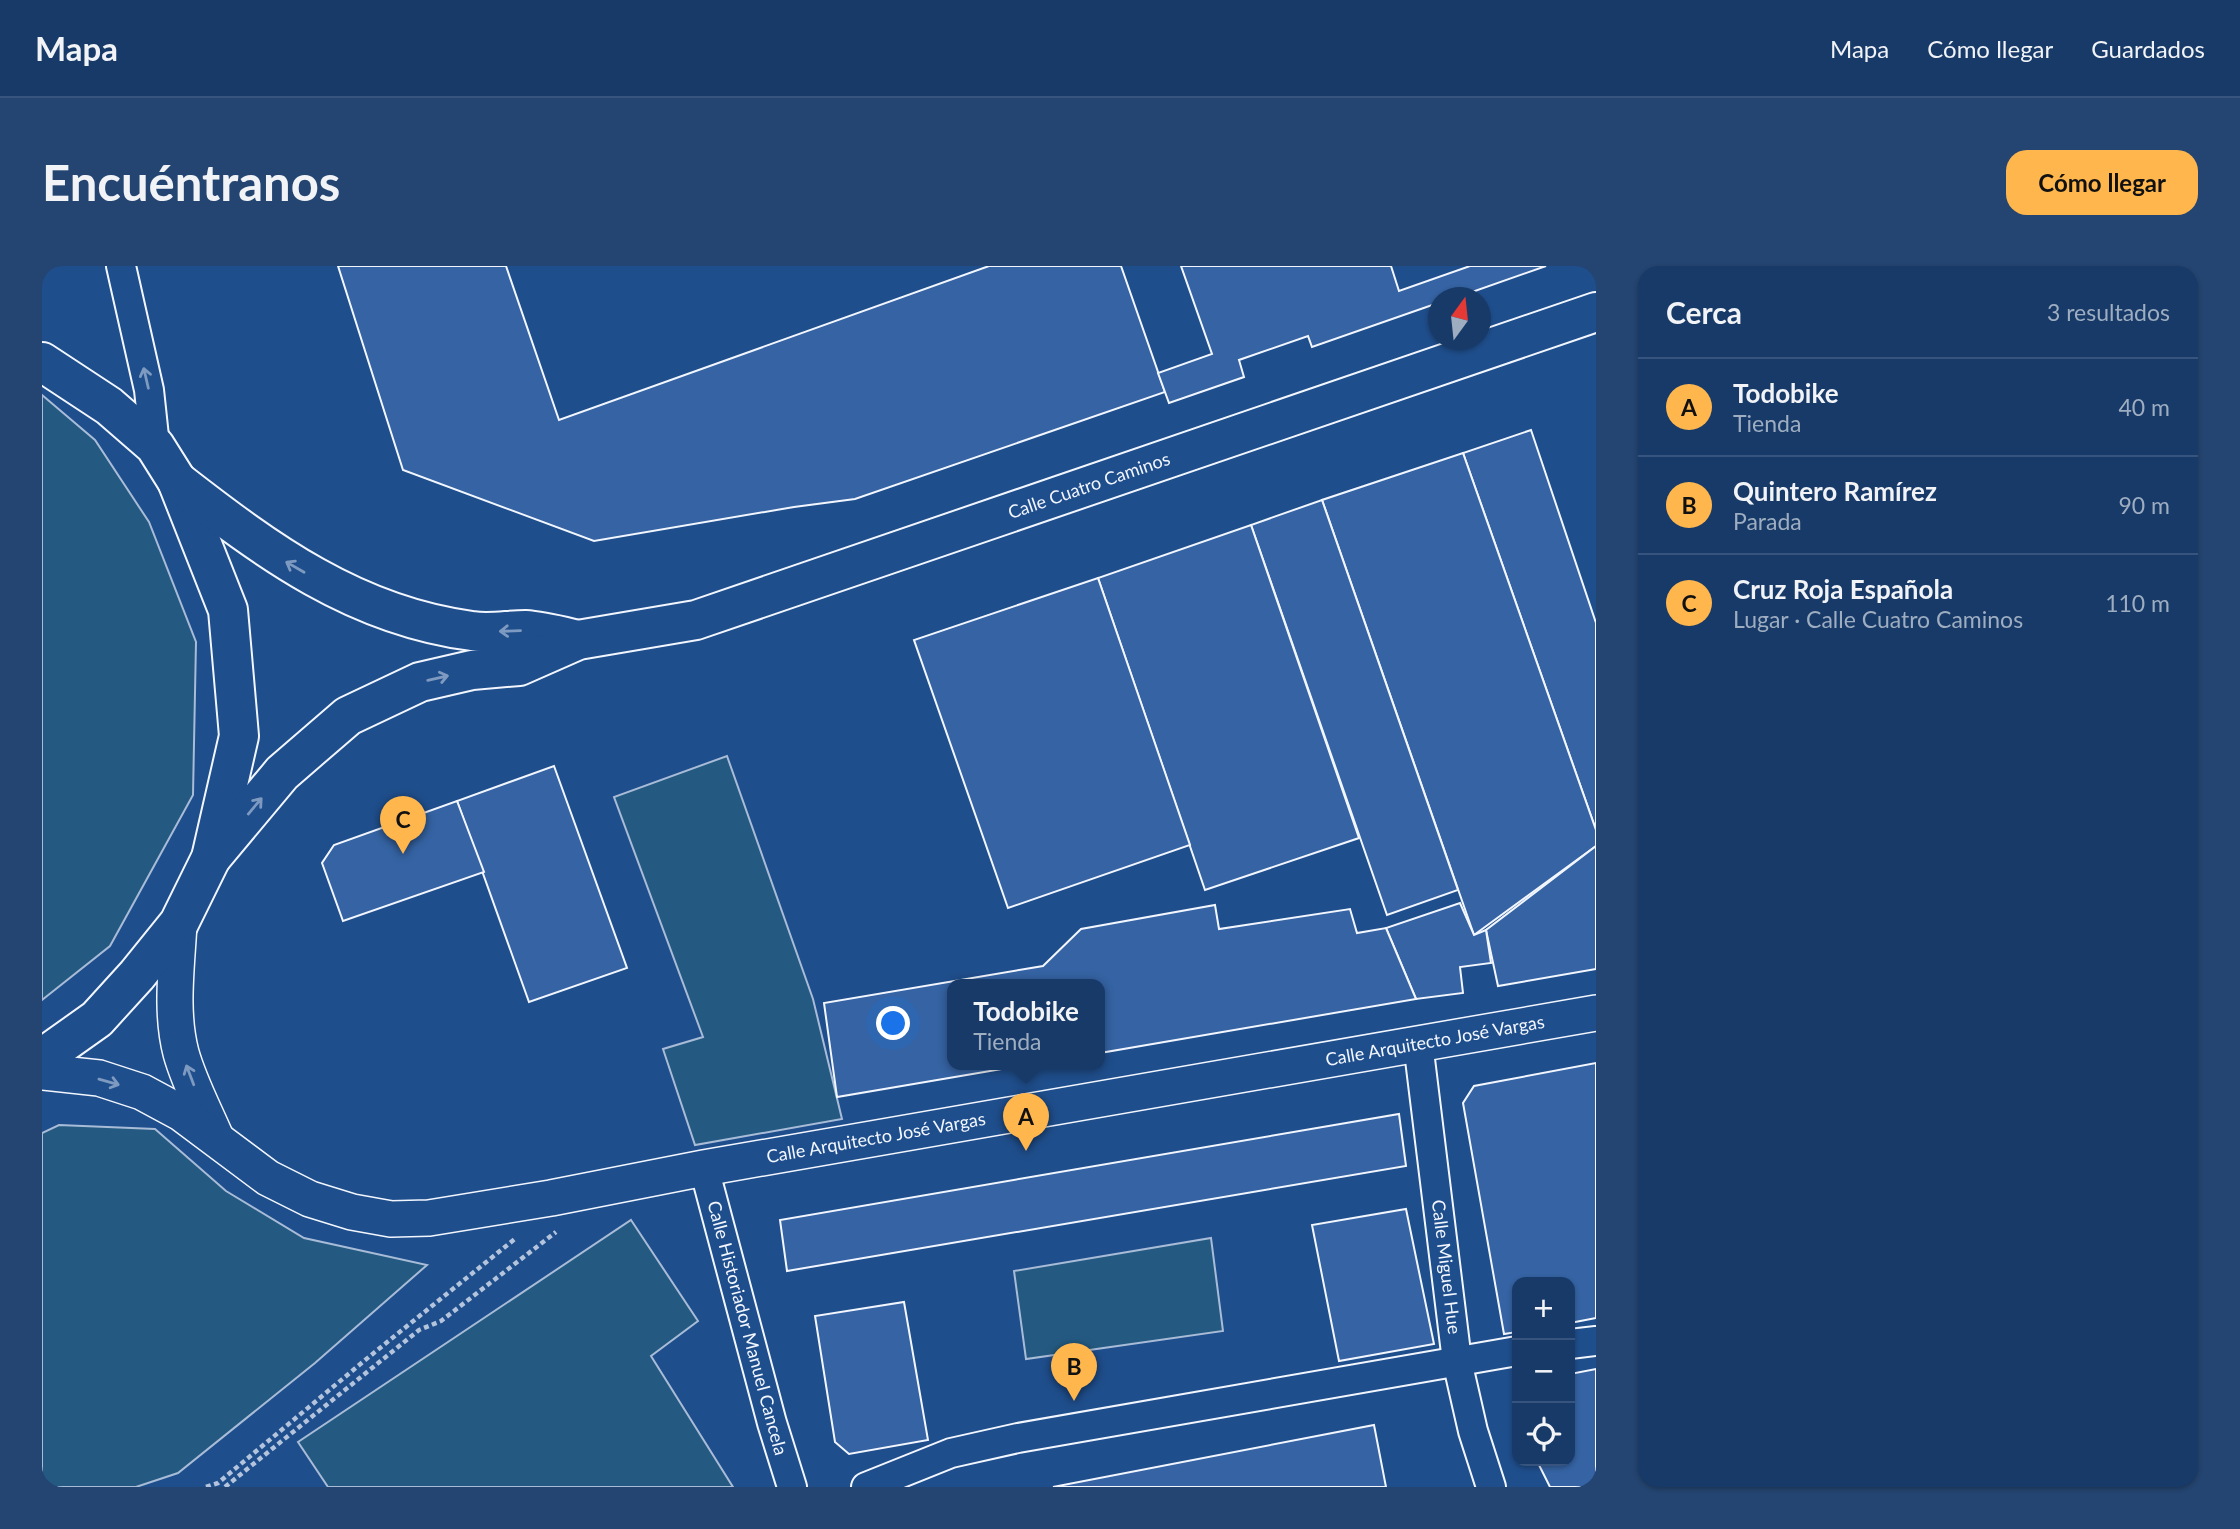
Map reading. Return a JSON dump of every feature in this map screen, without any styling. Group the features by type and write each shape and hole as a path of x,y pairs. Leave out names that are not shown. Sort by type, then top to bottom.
{"main road":[{"name":"Calle Cuatro Caminos","path":"211,858 282,773 348,716 420,682 472,670 519,666 578,640 696,620 1596,312"},
{"path":"42,362 109,405 155,446 177,481 228,610 239,736 211,858 179,923 97,1019 42,1058"},
{"name":"Calle Cuatro Caminos","path":"177,481 247,536 293,566 336,589 397,615 473,632 528,630 578,640"}],"street":[{"path":"121,266 149,390 155,446"},
{"path":"179,923 175,988 181,1053 216,1138"},
{"name":"Calle Arquitecto José Vargas","path":"42,1072 99,1078 142,1092 181,1113 268,1178 310,1199 352,1212 391,1219 429,1218 538,1201 704,1168 1596,1013"},
{"name":"Calle Miguel Hue","path":"1418,1043 1457,1361 1491,1487"},
{"name":"Calle Historiador Manuel Cancela","path":"704,1168 768,1409 792,1487"},
{"path":"1575,1343 1596,1341"},
{"path":"866,1487 951,1453 1018,1438 1512,1352"}],"path":[{"path":"225,1487 419,1330 441,1321 565,1227"},
{"path":"206,1487 218,1483 517,1237"}],"shaded area":[{"path":"42,395 95,440 149,522 196,642 193,795 110,946 42,1000"},
{"path":"727,756 813,999 842,1119 695,1145 663,1049 703,1037 614,797"},
{"path":"59,1125 155,1129 226,1191 304,1238 427,1265 315,1363 178,1473 136,1487 42,1487 42,1133"},
{"path":"631,1220 698,1321 651,1356 733,1487 328,1487 298,1442"},
{"path":"1211,1238 1223,1331 1026,1359 1014,1271"}],"building":[{"path":"338,266 506,266 559,420 989,266 1121,266 1165,392 855,499 594,541 403,470"},
{"path":"1181,266 1391,266 1399,291 1470,266 1546,266 1486,287 1428,287 1428,306 1312,347 1308,336 1239,360 1244,377 1169,403 1158,373 1212,354"},
{"path":"1531,430 1596,623 1596,830 1463,453"},
{"path":"1463,453 1596,830 1596,846 1474,935 1322,500"},
{"path":"1322,500 1458,890 1387,915 1251,525"},
{"path":"1251,525 1359,838 1205,890 1098,578"},
{"path":"1098,578 1190,845 1008,908 914,640"},
{"path":"554,766 627,968 529,1002 457,801"},
{"path":"457,801 484,872 343,921 322,863 334,845"},
{"path":"1596,846 1596,969 1498,986 1486,930"},
{"path":"1460,903 1474,935 1486,930 1491,963 1460,967 1463,993 1416,999 1386,928"},
{"path":"1215,905 1219,929 1350,909 1357,933 1386,928 1416,999 1105,1052 1105,979 966,979 1043,966 1081,929"},
{"path":"947,982 947,1070 996,1070 837,1097 824,1003"},
{"path":"1596,1063 1596,1318 1575,1322 1575,1277 1512,1277 1512,1333 1504,1334 1463,1103 1474,1086"},
{"path":"1399,1114 1406,1166 787,1271 780,1220"},
{"path":"1406,1209 1434,1344 1339,1361 1312,1225"},
{"path":"904,1302 928,1440 849,1454 835,1442 815,1316"},
{"path":"1596,1369 1596,1487 1550,1487 1540,1466 1575,1466 1575,1373"},
{"path":"1374,1425 1386,1487 1053,1487"}],"place":[{"name":"Cruz Roja Española","path":"403,854"},
{"name":"Todobike","path":"1026,1151"},
{"name":"Quintero Ramírez","path":"1074,1401"}]}
